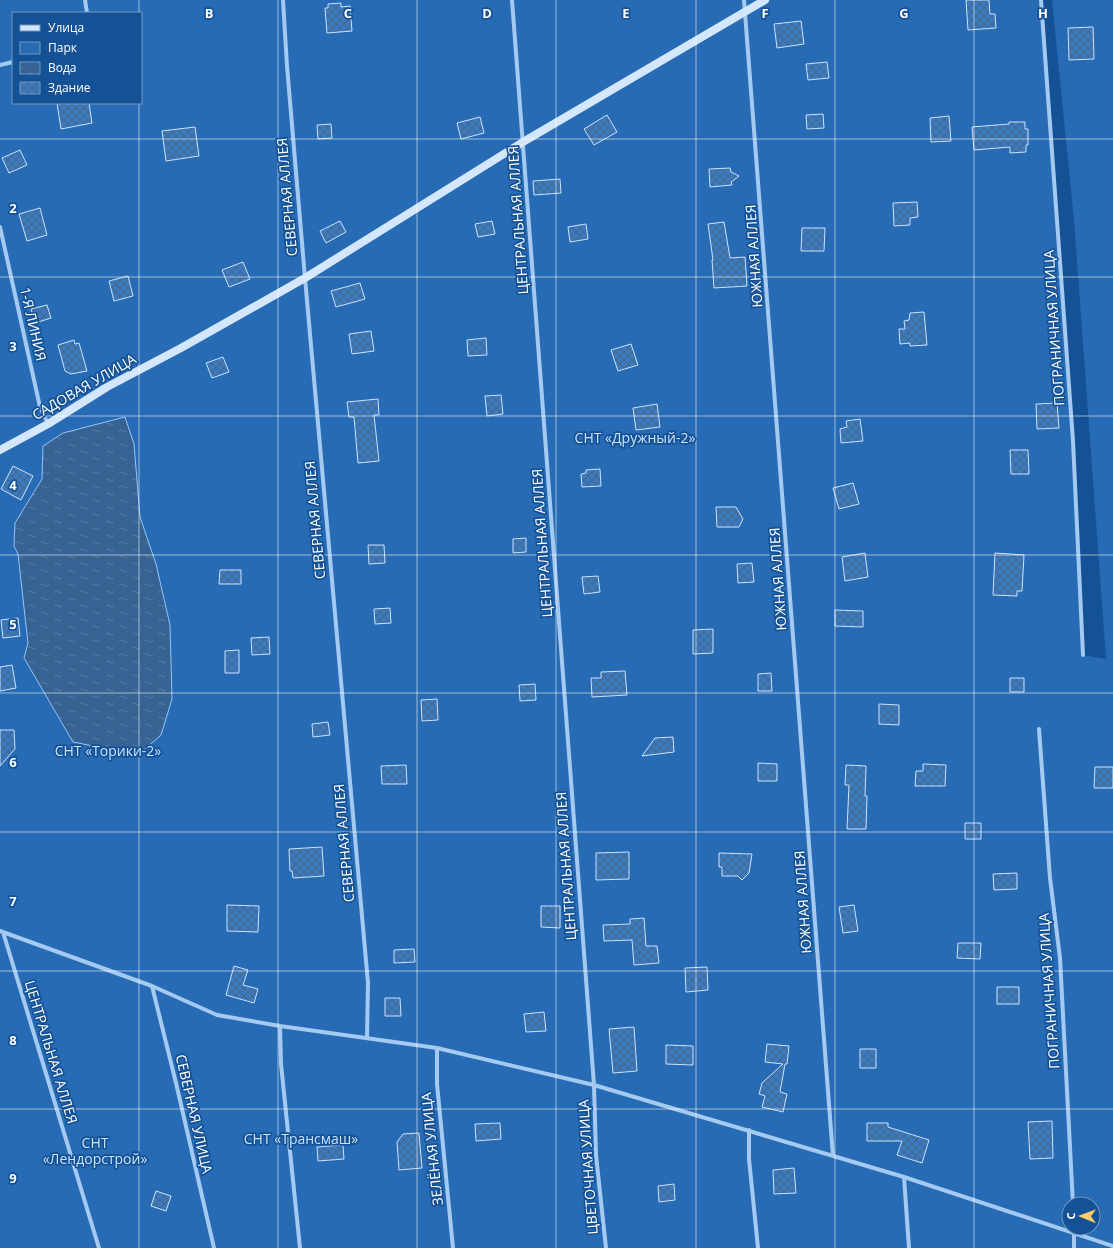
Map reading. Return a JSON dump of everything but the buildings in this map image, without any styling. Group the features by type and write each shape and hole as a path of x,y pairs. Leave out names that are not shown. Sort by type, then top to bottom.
{"street":[{"path":"85,0 87,12"},
{"name":"СЕВЕРНАЯ АЛЛЕЯ","path":"283,0 287,66 305,278 368,983 367,1038"},
{"name":"ЦЕНТРАЛЬНАЯ АЛЛЕЯ","path":"512,0 594,1085"},
{"name":"ЮЖНАЯ АЛЛЕЯ","path":"744,0 833,1156"},
{"name":"САДОВАЯ УЛИЦА","path":"0,450 48,424 107,387 181,348 305,278 523,142 765,0"},
{"name":"ПОГРАНИЧНАЯ УЛИЦА","path":"1041,0 1073,440 1083,655"},
{"path":"0,65 12,62"},
{"name":"1-Я ЛИНИЯ","path":"0,227 40,407 48,424"},
{"name":"ПОГРАНИЧНАЯ УЛИЦА","path":"1039,729 1050,878 1060,958 1073,1196"},
{"path":"2,931 152,986 217,1015 280,1026 437,1048 594,1085 904,1177 1061,1229"},
{"name":"ЦЕНТРАЛЬНАЯ АЛЛЕЯ","path":"2,931 99,1248"},
{"name":"СЕВЕРНАЯ УЛИЦА","path":"152,986 214,1248"},
{"path":"280,1026 281,1064 300,1248"},
{"name":"ЗЕЛЁНАЯ УЛИЦА","path":"437,1048 437,1084 453,1248"},
{"name":"ЦВЕТОЧНАЯ УЛИЦА","path":"594,1085 596,1155 606,1248"},
{"path":"749,1130 750,1159 758,1248"},
{"path":"904,1177 909,1248"},
{"path":"1074,1236 1074,1248"},
{"path":"1083,1236 1113,1246"}],"green space":[{"name":"СНТ «Дружный-2»","path":"0,0 1041,0 1073,441 1083,655 1106,659 1074,220 1052,0 1113,0 1113,1248 0,1248"}],"water":[{"path":"125,417 134,444 140,517 156,564 170,625 172,699 161,735 138,755 73,742 24,658 28,643 18,554 14,546 15,523 42,479 43,446 63,433"}],"park label":[{"name":"СНТ «Торики-2»","path":"108,751"},
{"name":"СНТ «Трансмаш»","path":"301,1139"},
{"name":"СНТ «Лендорстрой»","path":"95,1152"}]}
